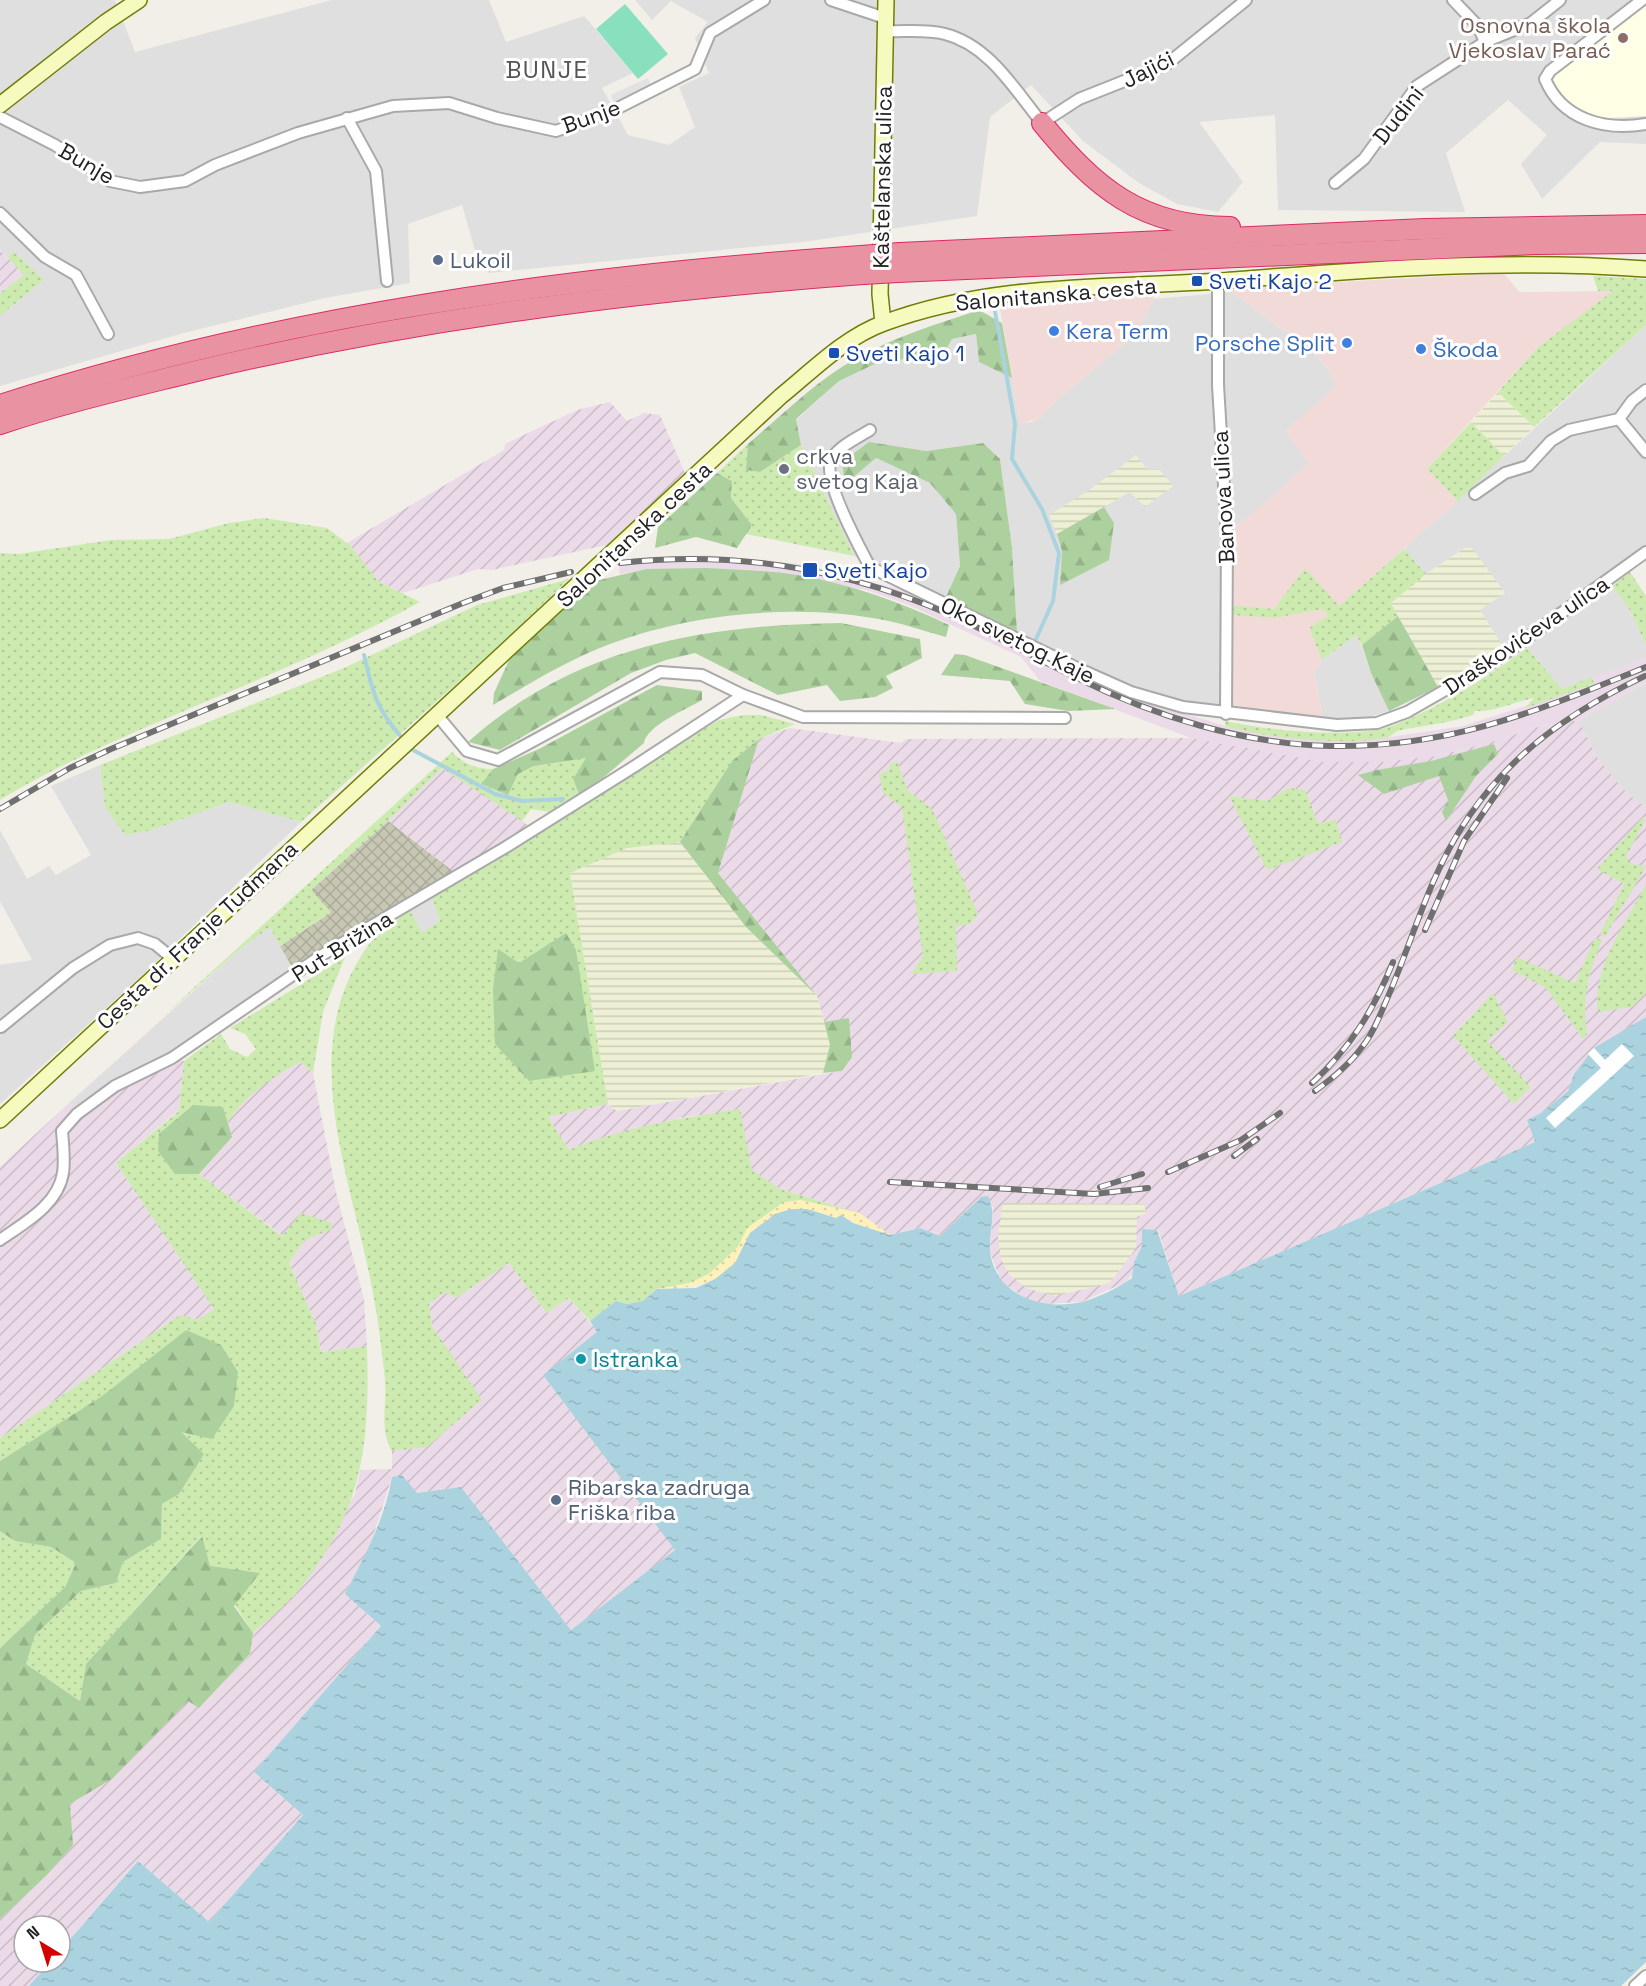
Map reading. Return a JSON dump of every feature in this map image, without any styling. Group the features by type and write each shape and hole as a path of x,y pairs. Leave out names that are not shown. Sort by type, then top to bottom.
{"highway":[{"path":"1042,123 1090,177 1108,192 1146,212 1214,227 1270,227 1284,236"},
{"path":"0,405 157,360 277,332 382,312 618,277 899,263 1284,236 1514,226 1646,225"},
{"path":"899,263 1490,245 1646,243"},
{"path":"0,424 195,372 391,329 620,296 862,265"}],"main road":[{"path":"0,105 106,22 139,0"},
{"name":"Kaštelanska ulica","path":"883,323 880,294 886,0"},
{"name":"Salonitanska cesta","path":"419,732 781,396 855,338 883,323 937,306 980,297 1322,272 1583,264 1646,269"},
{"name":"Cesta dr. Franje Tuđmana","path":"0,1120 172,958 419,732"}],"street":[{"name":"Bunje","path":"0,117 55,145 110,181 140,187 185,181 256,149 347,118 393,106 449,103 497,118 556,131 616,109 695,69 710,33 764,0"},
{"path":"831,0 885,25 944,34 968,43 996,66 1042,123"},
{"name":"Jajići","path":"1042,123 1079,99 1167,64 1246,0"},
{"path":"1454,0 1478,26 1485,42"},
{"name":"Dudini","path":"1335,183 1364,159 1417,86 1485,42 1531,23 1560,0"},
{"path":"1642,0 1550,70 1545,79 1550,89 1572,113 1591,124 1635,126 1646,124"},
{"path":"347,118 376,171 387,281"},
{"path":"0,213 45,257 76,275 108,334"},
{"name":"Banova ulica","path":"1218,281 1218,395 1227,535 1226,714"},
{"path":"1475,494 1505,473 1528,466 1551,441 1569,430 1619,419 1632,402 1646,390"},
{"path":"1619,419 1646,452"},
{"name":"Oko svetog Kaje","path":"870,430 843,447 831,460 829,475 857,544 870,567 1104,681 1183,707 1226,714"},
{"name":"Draškovićeva ulica","path":"1226,714 1337,725 1377,723 1407,712 1489,665 1646,552"},
{"path":"437,715 467,751 498,760 660,672 702,675 743,695 803,717 1065,718"},
{"name":"Put Brižina","path":"0,1240 25,1223 55,1197 63,1173 62,1131 77,1114 115,1086 172,1058 322,955 585,797 743,695"},
{"path":"1,1027 35,996 110,945 138,938 155,944 172,958"},
{"path":"1635,1986 1646,1976"}],"shaded area":[{"path":"0,0 115,0 135,52 332,0 489,0 506,42 584,16 633,73 602,88 628,135 669,145 695,127 679,87 709,73 695,38 708,22 671,1 652,20 635,0 1646,0 1646,144 1600,142 1542,199 1521,164 1547,135 1508,100 1446,153 1465,212 1278,210 1275,115 1199,122 1243,182 1218,212 1177,204 1139,183 1083,141 1031,85 990,117 977,216 803,242 489,273 477,257 462,205 408,224 410,283 325,298 180,334 0,386 0,316 44,280 14,252 8,258 0,249"},
{"name":"Osnovna škola Vjekoslav Parać","path":"1646,3 1646,116 1590,119 1569,104 1551,81 1556,72"},
{"path":"648,78 652,87 615,105 611,95"},
{"path":"0,250 24,275 0,293"},
{"path":"1504,273 1519,292 1614,291 1538,347 1427,469 1458,501 1339,606 1274,609 1230,605 1234,527 1249,517 1308,464 1286,431 1336,386 1329,369 1316,355 1227,288"},
{"path":"1227,288 1316,355 1329,369 1336,386 1286,431 1309,464 1249,517 1234,527 1230,605 1231,710 1149,693 1105,676 1017,632 1012,548 1000,459 983,443 926,451 869,443 876,458 930,483 956,513 960,566 945,599 854,556 801,445 796,420 839,381 879,362 943,355 952,339 976,334 979,362 1012,378 1020,423 1031,422 1040,418 1057,400 1135,335 1154,299 1209,294"},
{"path":"1153,291 1154,299 1135,335 1057,400 1040,418 1020,424 999,303 1084,293"},
{"path":"1646,325 1646,559 1612,586 1630,610 1646,645 1646,658 1562,689 1527,648 1511,660 1479,609 1504,593 1465,548 1426,574 1404,549"},
{"path":"1498,392 1534,427 1504,456 1471,422"},
{"path":"610,402 627,421 644,413 660,415 685,473 611,544 492,570 478,569 403,593 378,581 347,543 504,450 505,444 577,410"},
{"path":"1136,455 1147,469 1159,469 1173,486 1145,507 1130,492 1057,534 1049,515 1088,491"},
{"path":"1465,548 1472,548 1505,593 1480,610 1504,648 1438,687 1391,603 1426,574"},
{"path":"708,555 807,565 913,593 1139,699 1231,728 1269,735 1370,740 1463,726 1594,684 1592,677 1646,658 1646,683 1579,720 1532,728 1502,739 1436,756 1380,762 1325,762 1191,738 1040,681 1021,657 906,604 863,589 646,569 620,574 618,559"},
{"path":"1323,609 1328,616 1309,628 1322,660 1314,673 1323,718 1231,710 1230,615 1275,618"},
{"path":"1357,634 1371,673 1389,711 1362,719 1323,718 1314,672 1322,660"},
{"path":"1646,683 1646,804 1640,804 1621,787 1596,756 1579,720"},
{"path":"1579,720 1596,756 1621,787 1640,804 1646,804 1646,1017 1594,1049 1574,1074 1568,1091 1541,1113 1527,1120 1535,1142 1179,1296 1158,1230 1142,1230 1142,1246 1134,1262 1133,1274 1126,1282 1081,1302 1045,1304 1027,1299 1003,1283 997,1271 990,1252 993,1207 981,1197 940,1236 920,1228 890,1235 859,1213 780,1189 751,1170 739,1110 680,1118 586,1143 569,1150 548,1117 608,1104 617,1111 841,1071 849,1019 824,1022 817,996 718,873 759,739 790,728 901,743 906,739 1191,738 1325,762 1380,762 1436,756 1502,739 1532,728"},
{"path":"100,765 105,807 152,830 229,802 301,822 135,982 0,1104 0,965 32,960 0,901 0,830 27,879 49,866 56,875 91,855 51,786"},
{"path":"442,768 529,826 454,872 388,821"},
{"path":"388,821 454,872 295,972 280,946 330,913 311,890"},
{"path":"680,842 746,927 817,996 830,1045 823,1073 617,1111 608,1104 570,873 627,848"},
{"path":"432,898 440,921 422,933 410,910"},
{"path":"270,927 295,972 166,1056 114,1081 77,1106 68,1104 239,950"},
{"path":"162,1056 184,1061 179,1110 116,1163 215,1309 198,1320 180,1315 0,1438 0,1167 68,1104 77,1105 114,1081"},
{"path":"300,1062 313,1073 336,1192 364,1299 367,1346 321,1352 316,1324 289,1263 305,1240 331,1229 331,1224 301,1214 283,1236 199,1174 231,1138 227,1123 237,1109 263,1083"},
{"path":"1003,1203 1143,1204 1147,1213 1137,1217 1136,1248 1110,1283 1055,1296 1026,1288 1009,1274 1001,1259 998,1236"},
{"path":"509,1263 547,1313 569,1298 598,1332 543,1375 676,1550 571,1630 461,1487 417,1493 402,1476 392,1477 370,1546 345,1594 381,1626 254,1772 303,1815 209,1922 138,1861 72,1937 72,1914 12,1914 12,1974 40,1974 29,1986 0,1986 0,1919 47,1875 72,1845 70,1804 112,1779 188,1701 200,1707 250,1655 253,1633 296,1594 355,1494 360,1470 392,1469 392,1451 427,1446 448,1352 432,1326 429,1303 445,1292 456,1298"}],"green space":[{"path":"625,4 668,54 638,79 596,29"},
{"path":"13,251 44,280 0,316 0,293 24,275 8,258"},
{"path":"1593,276 1646,279 1646,325 1534,427 1498,392 1538,347 1613,291 1598,291"},
{"path":"979,310 1002,323 1012,378 979,362 976,334 952,339 943,355 879,362 839,381 796,419 801,445 760,472 746,470 748,444 827,377 870,351"},
{"path":"1471,422 1504,456 1458,501 1427,469"},
{"path":"869,442 926,451 983,443 1000,459 1012,548 1017,632 945,599 960,566 956,514 930,483 876,458 845,484 842,462"},
{"path":"748,444 747,470 760,472 801,445 854,556 746,534 752,525 731,498 732,481 717,473"},
{"path":"717,473 732,481 731,498 752,525 737,548 696,537 655,548 658,527"},
{"path":"1104,507 1114,523 1109,560 1060,585 1062,551 1057,534"},
{"path":"264,518 327,528 351,546 378,581 420,602 314,655 75,759 0,800 0,553 18,554 111,540 169,539 229,523"},
{"path":"1404,549 1426,574 1391,603 1398,616 1362,645 1356,635 1322,660 1309,628 1328,616 1323,609 1275,618 1230,615 1230,605 1274,609 1305,568 1339,606"},
{"path":"706,568 786,573 856,589 894,601 949,625 946,637 889,621 820,612 748,614 712,618 677,624 610,644 550,672 493,705 494,693 512,654 595,581 646,569"},
{"path":"1630,572 1646,596 1646,645 1630,610 1612,586"},
{"path":"569,579 480,663 301,822 229,802 152,830 125,835 105,807 100,765 344,668 477,605"},
{"path":"1398,616 1438,687 1389,711 1371,673 1362,645"},
{"path":"841,623 920,639 922,658 886,676 893,688 875,697 840,701 827,685 778,695 695,653 666,660 631,673 500,750 468,742 509,710 552,684 596,663 642,648 690,636 739,629"},
{"path":"1527,648 1562,689 1592,677 1594,684 1525,708 1534,698 1498,708 1475,711 1473,715 1455,720 1399,731 1387,737 1368,740 1304,740 1225,726 1225,721 1284,730 1329,733 1371,731 1388,727 1422,713 1460,692"},
{"path":"955,654 965,655 1115,709 1068,711 1025,704 1010,681 941,675"},
{"path":"657,685 702,691 702,700 659,724 646,737 644,743 604,777 579,794 573,779 586,758 534,766 518,774 508,795 481,784 493,769 539,749"},
{"path":"743,715 761,715 795,724 759,739 732,761 680,842 627,848 570,873 608,1104 548,1117 569,1150 632,1129 740,1109 752,1170 780,1189 859,1213 800,1200 748,1228 738,1247 709,1274 690,1283 657,1289 643,1301 627,1304 616,1301 590,1321 569,1298 547,1313 509,1263 456,1298 445,1292 429,1303 432,1326 482,1400 427,1447 392,1451 386,1435 385,1380 376,1309 335,1119 331,1074 334,1029 346,986 372,941 410,910 422,933 440,921 432,898 688,737 719,720"},
{"path":"759,739 718,873 817,996 746,927 680,842 732,761"},
{"path":"1494,744 1498,754 1476,776 1446,821 1442,812 1448,800 1439,776 1384,794 1358,775 1431,761"},
{"path":"452,752 471,765 493,769 481,784 508,795 518,774 534,766 587,757 573,779 579,794 549,812 531,809 522,821 442,768 388,821 311,890 331,912 280,946 270,927 239,950 161,1018"},
{"path":"897,761 908,791 930,807 935,815 978,914 970,924 956,926 957,971 911,974 923,956 902,807 883,793 879,774 889,770 889,765"},
{"path":"1289,788 1305,790 1318,823 1336,820 1342,842 1267,870 1229,796 1267,801"},
{"path":"1643,817 1645,820 1626,857 1632,864 1646,866 1605,937 1600,934 1624,884 1597,869"},
{"path":"1646,884 1646,993 1632,1007 1598,1012 1597,996 1605,963"},
{"path":"566,933 576,950 595,1071 529,1081 495,1044 493,989 498,949 519,963"},
{"path":"1595,938 1602,940 1587,985 1585,1008 1587,1034 1583,1039 1546,988 1512,970 1517,957 1575,983"},
{"path":"345,957 323,1012 313,1073 300,1062 289,1068 251,1095 227,1123 223,1107 175,1174 199,1174 282,1236 301,1213 332,1223 332,1229 305,1240 289,1263 316,1324 321,1352 367,1346 368,1382 364,1447 349,1505 319,1563 297,1592 253,1633 210,1566 201,1536 86,1664 80,1701 26,1664 35,1635 81,1591 116,1583 123,1562 161,1539 162,1504 179,1494 186,1330 102,1396 0,1461 0,1438 180,1315 198,1320 214,1309 116,1163 179,1111 184,1061 221,1034 230,1049 247,1057 256,1049 245,1034 230,1028"},
{"path":"1493,993 1508,1022 1487,1041 1531,1087 1514,1104 1453,1036"},
{"path":"849,1018 852,1057 842,1071 823,1073 830,1045 824,1022"},
{"path":"193,1105 223,1107 232,1137 199,1174 175,1174 158,1151 159,1134"},
{"path":"186,1330 221,1345 238,1372 234,1406 212,1439 181,1432 204,1454 179,1494 162,1504 161,1539 123,1562 116,1583 81,1591 35,1635 26,1664 80,1701 86,1664 202,1536 210,1566 260,1573 234,1606 253,1633 250,1654 199,1708 188,1701 112,1779 70,1804 73,1845 47,1875 0,1919 0,1648 65,1587 76,1563 51,1547 15,1541 0,1531 0,1461 102,1396"},
{"path":"0,1531 15,1541 51,1547 76,1563 65,1587 0,1648"}],"sand":[{"path":"800,1200 859,1213 890,1235 853,1223 848,1218 836,1218 807,1209 750,1233 736,1263 710,1282 689,1287 657,1289 690,1283 709,1274 738,1247 747,1228 784,1202"}],"water":[{"path":"1646,1017 1646,1962 1621,1986 29,1986 40,1974 72,1974 72,1937 138,1861 209,1922 303,1815 254,1772 381,1626 345,1594 379,1523 392,1477 402,1475 417,1493 461,1487 571,1630 675,1550 543,1375 597,1332 590,1321 616,1301 627,1304 643,1301 657,1289 696,1288 715,1279 735,1263 750,1233 775,1214 791,1209 807,1209 836,1218 841,1215 853,1223 890,1235 920,1228 940,1236 981,1197 988,1196 992,1209 990,1250 994,1266 1001,1279 1023,1297 1037,1302 1067,1304 1089,1300 1120,1285 1132,1278 1134,1262 1142,1246 1142,1229 1157,1230 1179,1296 1535,1142 1527,1120 1541,1113 1568,1091 1574,1074 1594,1048"}],"pier":[{"path":"1622,1044 1634,1056 1555,1128 1546,1118 1601,1068 1588,1054 1594,1048 1605,1060"}],"waterway":[{"path":"994,306 1015,424 1012,459 1042,509 1059,553 1053,601 1036,639"},
{"path":"364,655 381,709 403,739"},
{"path":"408,745 413,750 495,794 522,801 563,799"}],"railway":[{"path":"620,563 705,559 789,567 830,575 911,599 951,615 1106,692 1168,716 1232,734 1297,744 1374,745 1415,741 1454,733 1530,712 1646,667"},
{"path":"0,809 70,768 111,749 463,603 503,588 571,572"},
{"path":"1315,1091 1346,1065 1370,1036 1434,880 1452,844 1472,812 1495,783 1547,734 1577,713 1645,676"},
{"path":"1425,930 1464,841 1507,778"},
{"path":"1312,1083 1338,1056 1360,1027 1393,962"},
{"path":"1168,1172 1241,1140 1280,1113"},
{"path":"1234,1156 1257,1139"},
{"path":"1100,1187 1142,1174"},
{"path":"890,1182 1094,1194 1148,1188"}],"place":[{"name":"Osnovna škola Vjekoslav Parać","path":"1623,38"},
{"name":"Lukoil","path":"438,260"},
{"name":"Sveti Kajo 2","path":"1197,281"},
{"name":"Kera Term","path":"1054,331"},
{"name":"Porsche Split","path":"1347,343"},
{"name":"Škoda","path":"1421,349"},
{"name":"Sveti Kajo 1","path":"834,353"},
{"name":"crkva svetog Kaja","path":"784,469"},
{"name":"Sveti Kajo","path":"810,570"},
{"name":"Istranka","path":"581,1359"},
{"name":"Ribarska zadruga Friška riba","path":"556,1500"}],"district":[{"name":"BUNJE","path":"547,70"}]}
